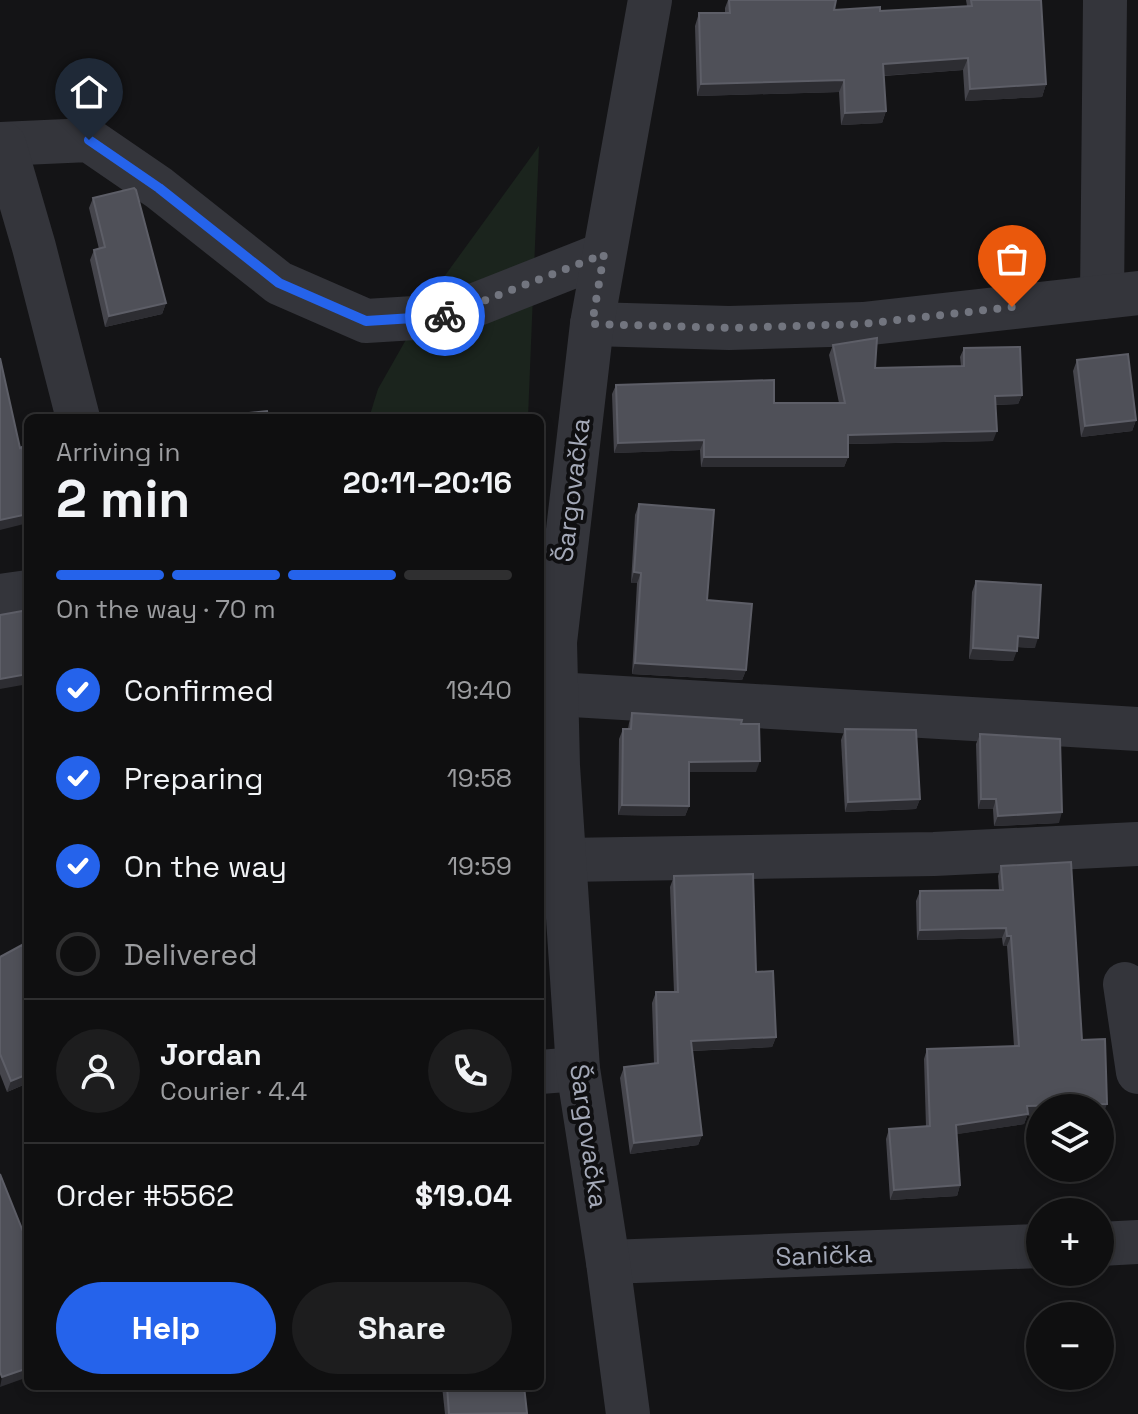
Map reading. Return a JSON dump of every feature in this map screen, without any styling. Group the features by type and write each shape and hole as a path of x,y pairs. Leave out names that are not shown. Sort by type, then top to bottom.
{"street":[{"name":"Šargovačka","path":"628,1414 608,1262 559,1070 564,860 555,642 592,324 650,0"},
{"path":"592,324 729,328 863,324 1120,295 1105,0"},
{"path":"77,414 34,247 2,144 89,140 159,188 279,283 366,321 447,316 604,254"},
{"path":"0,596 24,593"},
{"path":"556,694 1138,729"},
{"path":"564,860 934,854 1137,844"},
{"path":"1125,984 1138,1072"},
{"path":"1114,1243 1138,1242"},
{"name":"Sanička","path":"608,1262 1026,1247"}],"shaded area":[{"path":"539,146 528,414 370,414 378,389 433,292"}],"building":[{"path":"729,0 836,0 834,10 880,7 880,11 972,6 971,0 1041,0 1046,84 970,89 968,58 883,64 886,111 845,113 844,80 701,84 699,13 730,13"},
{"path":"134,188 166,303 109,316 94,250 105,247 93,198"},
{"path":"877,338 875,368 964,366 964,348 1020,347 1022,395 995,396 997,431 848,435 848,457 704,457 704,440 618,443 616,385 774,380 774,403 845,403 833,345"},
{"path":"1128,354 1136,420 1085,426 1077,360"},
{"path":"0,358 24,455 24,515 0,520"},
{"path":"267,411 267,414 240,414"},
{"path":"639,504 714,510 707,600 752,604 746,670 635,663 641,573 634,572"},
{"path":"976,581 1041,585 1038,638 1018,636 1017,651 973,648"},
{"path":"24,611 24,675 0,679 0,615"},
{"path":"632,713 742,720 741,724 759,724 760,761 689,762 689,806 622,805 623,729 631,729"},
{"path":"845,729 916,730 920,799 848,802"},
{"path":"980,734 1060,739 1062,812 998,816 996,799 981,799"},
{"path":"1071,862 1082,1040 1105,1039 1107,1094 1026,1094 1026,1114 956,1125 960,1185 894,1190 889,1129 930,1126 927,1049 1019,1046 1011,936 1007,936 1006,928 920,930 920,891 1003,890 1001,866"},
{"path":"753,874 756,972 773,971 776,1037 691,1041 702,1135 634,1143 624,1067 658,1063 656,992 678,992 674,876"},
{"path":"22,945 24,1076 11,1081 0,1054 0,957"},
{"path":"0,1174 24,1234 24,1369 2,1377"},
{"path":"447,1390 524,1390 527,1413 449,1414"}],"way so far":[{"path":"445,316 604,254 592,324 729,328 863,324 1012,307"}],"route":[{"path":"89,140 159,188 279,283 366,321 445,316"}]}
